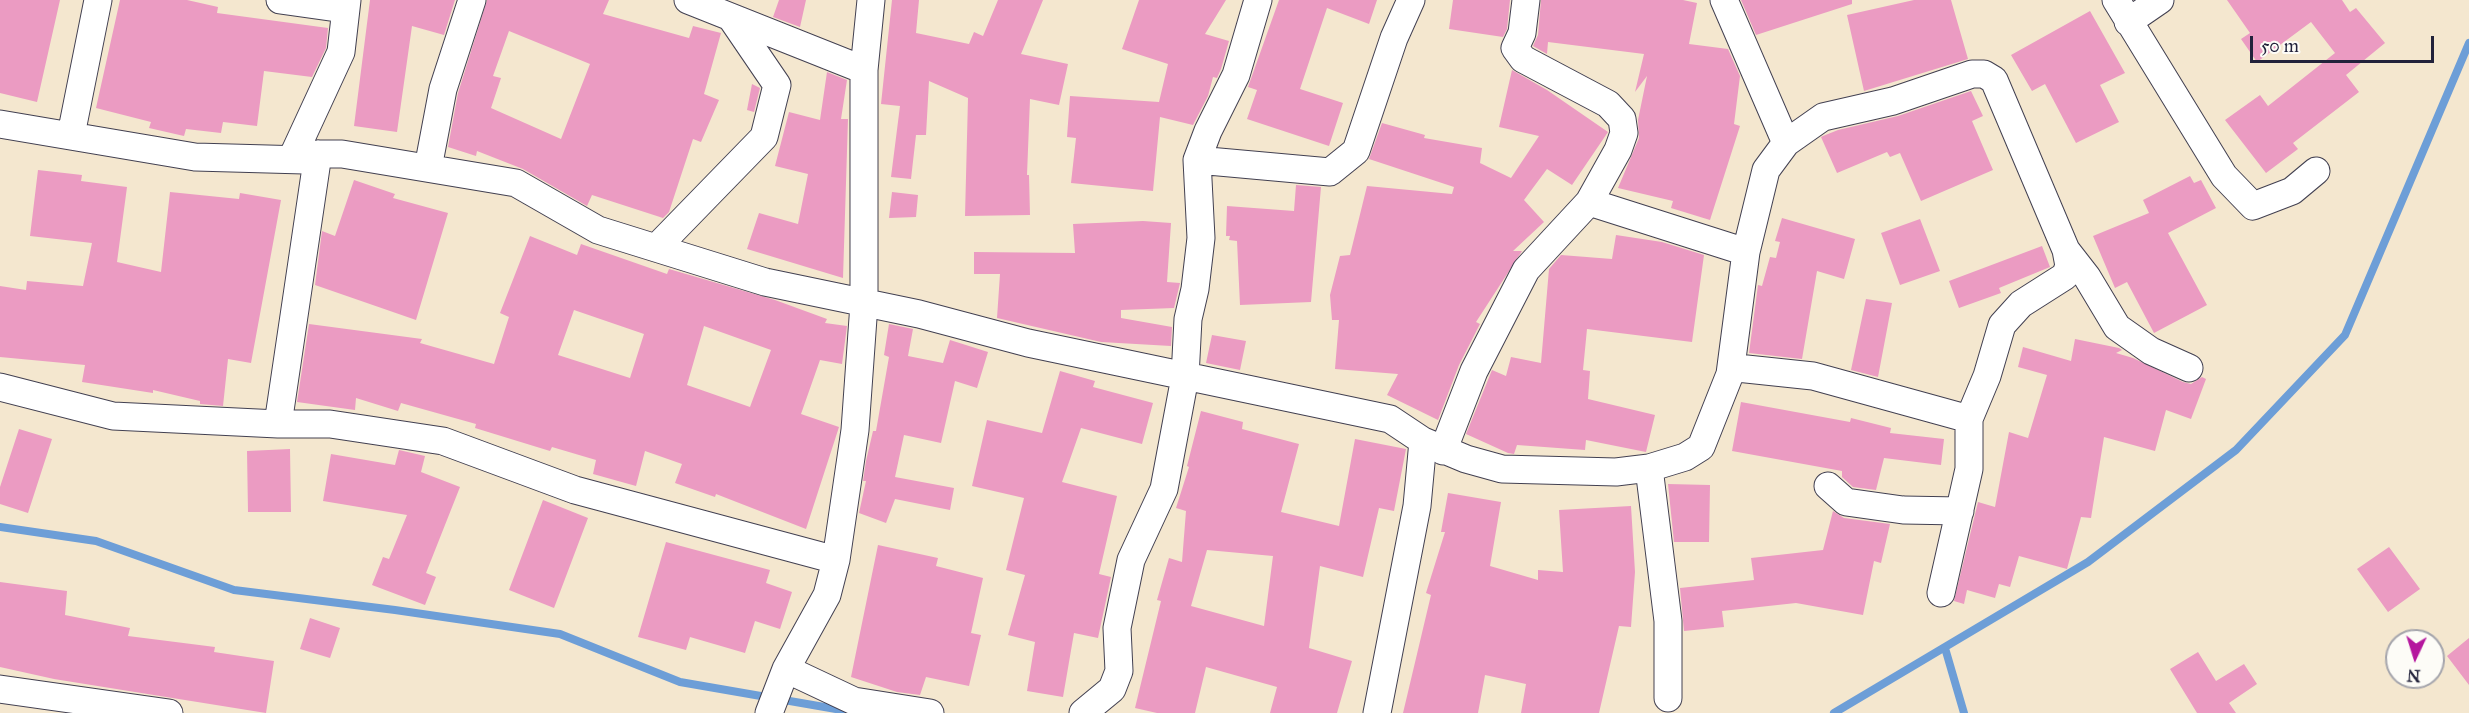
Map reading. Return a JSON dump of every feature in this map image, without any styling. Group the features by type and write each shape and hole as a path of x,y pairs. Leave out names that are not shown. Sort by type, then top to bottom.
{"street":[{"path":"71,135 98,0"},
{"path":"278,424 305,156 341,52 346,4 280,0"},
{"path":"428,168 443,89 472,0"},
{"path":"688,0 864,70"},
{"path":"769,713 786,669 827,596 836,560 855,430 864,304 864,70 871,0"},
{"path":"1083,713 1112,689 1119,671 1117,628 1131,560 1164,489 1185,377 1188,318 1195,289 1201,238 1197,160 1208,131 1236,75 1258,0"},
{"path":"1197,160 1330,172 1356,151 1394,38 1411,0"},
{"path":"1377,713 1417,506 1433,446 1526,270 1589,202 1618,150 1624,133 1622,118 1608,104 1523,59 1515,48 1522,33 1526,0"},
{"path":"1724,0 1786,143"},
{"path":"2160,0 2122,11 2224,176 2253,206 2292,191 2316,171"},
{"path":"656,248 764,137 777,85 732,18"},
{"path":"0,124 195,158 342,154 516,183 598,230 765,282 919,314 1028,344 1390,419 1433,446 1502,469 1616,472 1649,468 1685,457 1701,447 1730,374 1746,252 1766,170 1786,143 1823,117 1893,101 1972,74 1984,74 1994,80 2066,250 2069,266 2065,276 2021,304 2002,325 1987,376 1969,419 1969,469 1941,593"},
{"path":"1589,202 1746,252"},
{"path":"2066,250 2087,277 2117,327 2151,351 2189,368"},
{"path":"1730,374 1737,368 1813,376 1969,419"},
{"path":"0,387 113,416 278,424 330,424 443,441 575,490 836,560"},
{"path":"1649,468 1668,621 1668,698"},
{"path":"1828,486 1846,502 1903,510 1960,511"},
{"path":"786,669 854,701 930,713"},
{"path":"0,689 169,713"}],"building":[{"path":"0,0 60,0 37,102 0,93"},
{"path":"120,0 187,0 218,7 217,13 328,28 326,48 312,77 264,71 257,126 223,122 221,133 186,129 184,136 149,128 151,122 96,108"},
{"path":"370,0 455,0 444,35 412,26 397,132 354,126"},
{"path":"487,0 609,0 603,14 689,38 693,26 721,33 704,94 719,100 701,142 693,139 669,212 663,218 592,195 587,206 523,169 477,151 476,156 448,147 458,93","holes":["509,31 590,64 561,139 491,108 501,78 493,76"]},
{"path":"779,0 806,0 800,27 773,17"},
{"path":"892,0 919,0 916,33 969,44 974,32 983,36 998,0 1043,0 1021,54 1068,64 1059,105 1030,99 1027,175 1029,175 1030,215 965,216 968,98 929,81 926,135 916,135 911,179 891,177 900,106 881,104"},
{"path":"1139,0 1226,0 1205,34 1229,41 1221,69 1217,78 1213,77 1208,96 1193,125 1160,117 1153,191 1071,183 1076,138 1067,137 1070,96 1159,102 1168,64 1122,49"},
{"path":"1279,0 1377,0 1369,24 1327,8 1300,89 1343,103 1329,146 1247,119 1257,90 1248,87"},
{"path":"1453,0 1510,0 1507,29 1503,37 1449,29"},
{"path":"1541,0 1683,0 1697,3 1689,44 1728,49 1740,76 1734,124 1740,126 1710,220 1671,208 1673,201 1618,188 1639,138 1638,120 1647,76 1635,92 1644,54 1548,42 1547,54 1533,46 1538,35"},
{"path":"1741,0 1852,0 1852,4 1756,35"},
{"path":"1914,0 1951,0 1968,59 1864,91 1847,15"},
{"path":"2227,0 2342,0 2350,12 2356,8 2385,43 2346,75 2359,92 2293,143 2298,149 2266,173 2225,120 2260,95 2268,106 2335,53 2311,22 2257,62 2241,39 2250,33"},
{"path":"2090,11 2125,73 2100,85 2119,122 2076,143 2045,84 2032,91 2011,55"},
{"path":"1512,70 1547,90 1608,132 1572,185 1547,169 1524,200 1544,222 1513,251 1522,251 1476,322 1480,324 1459,365 1438,420 1387,395 1398,374 1335,369 1339,320 1332,320 1330,295 1340,256 1350,255 1367,186 1452,194 1454,187 1369,159 1382,123 1425,135 1424,138 1482,148 1480,163 1511,178 1539,136 1499,127"},
{"path":"827,72 847,80 841,119 848,119 843,278 747,249 759,213 798,224 808,174 775,166 789,112 820,120"},
{"path":"752,84 760,88 754,112 747,110"},
{"path":"1971,91 1983,116 1972,121 1993,170 1921,201 1900,153 1890,157 1887,152 1837,173 1821,137 1838,130 1898,116"},
{"path":"38,170 82,175 81,181 127,187 117,262 161,272 170,192 239,199 240,193 281,200 251,363 228,359 223,406 200,404 200,401 153,390 153,393 82,382 85,365 0,357 0,286 26,290 27,281 83,286 92,243 30,236"},
{"path":"2190,176 2194,183 2201,180 2216,208 2168,233 2207,305 2154,333 2127,282 2115,288 2093,236 2149,213 2143,200"},
{"path":"354,180 395,194 393,198 448,213 416,320 315,285 322,231 335,236"},
{"path":"1296,185 1321,187 1311,302 1240,305 1237,241 1229,240 1230,236 1226,236 1227,206 1294,211"},
{"path":"892,192 918,195 916,217 889,218"},
{"path":"1782,218 1855,239 1844,279 1817,271 1802,359 1749,353 1758,285 1762,286 1770,257 1776,258 1780,242 1775,241"},
{"path":"1920,219 1940,271 1900,285 1881,233"},
{"path":"1143,221 1171,223 1167,282 1180,283 1174,308 1121,310 1121,318 1172,327 1171,346 1101,342 997,318 1000,274 974,274 974,252 1075,253 1073,224"},
{"path":"1616,235 1662,242 1704,255 1692,342 1587,329 1583,370 1590,371 1588,399 1655,415 1646,452 1586,440 1585,450 1517,445 1514,454 1466,434 1492,370 1506,376 1511,357 1541,363 1549,269 1561,255 1612,259"},
{"path":"530,236 577,255 581,244 667,274 669,269 775,300 827,319 825,323 847,326 842,364 820,360 801,414 839,427 806,529 716,494 715,497 675,483 682,464 645,451 636,486 593,474 596,460 552,447 550,451 475,428 476,424 401,403 398,411 356,398 355,410 297,402 309,324 422,339 420,343 494,364 509,317 500,313","holes":["574,310 644,334 630,378 558,355","704,326 771,350 750,407 687,385"]},
{"path":"2042,246 2050,267 1999,288 2001,293 1959,308 1949,281"},
{"path":"1866,299 1892,303 1878,377 1851,370"},
{"path":"889,324 913,329 908,356 943,363 950,340 988,352 977,388 955,381 941,443 904,435 895,477 954,488 950,510 895,499 886,523 859,513 866,481 863,481 866,461 873,431 876,431 889,357 884,355"},
{"path":"1212,335 1246,341 1240,370 1206,363"},
{"path":"2075,339 2119,348 2122,350 2116,353 2133,358 2183,382 2191,384 2202,377 2206,379 2191,419 2166,410 2155,451 2104,437 2091,518 2081,517 2067,569 2019,556 2010,587 1999,584 1995,598 1967,590 1964,604 1954,601 1978,502 1995,507 2009,432 2028,438 2047,375 2018,367 2023,347 2071,361"},
{"path":"1060,371 1095,381 1093,387 1153,403 1142,444 1081,428 1062,482 1117,496 1099,574 1111,577 1098,638 1074,633 1063,697 1027,691 1035,642 1008,635 1025,575 1006,570 1024,498 972,486 987,420 1042,433"},
{"path":"1741,402 1850,422 1851,418 1891,428 1890,433 1944,439 1941,465 1884,458 1876,490 1853,487 1842,477 1842,471 1732,451"},
{"path":"1201,411 1243,422 1242,429 1299,444 1281,512 1339,526 1355,439 1406,449 1394,511 1379,508 1363,577 1320,566 1309,648 1352,661 1337,713 1270,713 1277,687 1206,667 1195,713 1157,713 1135,708 1161,601 1157,600 1169,558 1182,562 1186,511 1176,508 1189,467 1187,466","holes":["1207,550 1273,556 1264,626 1191,606"]},
{"path":"19,429 52,439 28,513 0,504 0,487"},
{"path":"290,449 291,512 248,512 247,451"},
{"path":"399,450 425,456 421,472 460,487 426,573 436,577 425,605 372,585 383,557 389,559 407,515 323,501 331,454 395,465"},
{"path":"1668,484 1710,485 1709,542 1674,542"},
{"path":"1448,493 1501,502 1490,566 1538,580 1538,570 1563,572 1559,510 1631,506 1635,572 1631,627 1619,626 1599,713 1521,713 1526,684 1485,675 1478,713 1403,713 1431,595 1426,593 1445,532 1441,532"},
{"path":"543,500 588,518 554,608 509,590"},
{"path":"1833,511 1844,518 1890,524 1881,563 1874,561 1863,615 1796,603 1722,611 1724,627 1684,631 1680,588 1754,580 1751,558 1823,550"},
{"path":"666,542 770,570 766,583 792,592 780,629 755,621 745,653 690,637 686,650 638,637"},
{"path":"878,545 938,558 936,566 983,578 971,633 981,635 969,686 926,677 920,695 897,692 851,677"},
{"path":"2389,547 2420,589 2388,612 2357,569"},
{"path":"0,582 67,591 65,615 130,628 128,636 215,647 214,652 274,661 266,713 54,679 0,667"},
{"path":"310,618 340,628 330,658 300,649"},
{"path":"2469,638 2469,685 2447,656"},
{"path":"2198,652 2216,681 2244,664 2257,684 2229,703 2236,713 2197,713 2170,669"}],"waterway":[{"path":"1834,713 2088,562 2236,450 2345,335 2469,43"},
{"path":"0,527 96,541 234,590 560,634 680,682 853,712"},
{"path":"1945,648 1964,713"}]}
